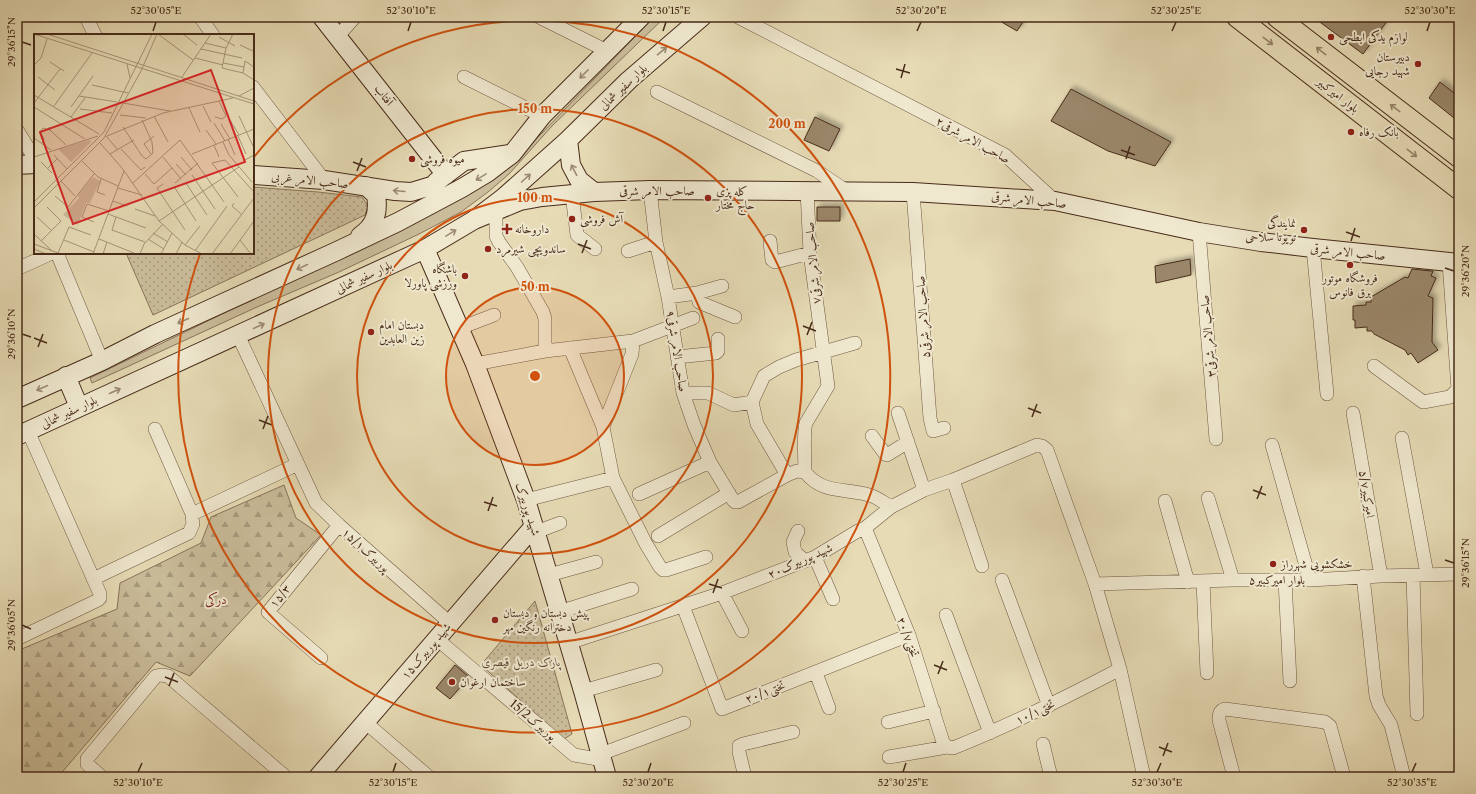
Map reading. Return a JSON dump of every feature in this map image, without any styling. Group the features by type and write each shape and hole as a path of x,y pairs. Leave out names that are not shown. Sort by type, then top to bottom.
{"main road":[{"name":"بلوار امیرکبیر","path":"1237,17 1459,189"},
{"name":"بلوار امیرکبیر","path":"1277,17 1459,157"},
{"path":"1337,94 1352,75"}],"street":[{"path":"86,17 94,34"},
{"path":"200,17 213,34"},
{"name":"آفتاب","path":"322,17 446,174"},
{"path":"338,36 355,17"},
{"path":"539,17 607,51"},
{"path":"17,399 102,361 155,334 337,252 398,222 487,173 512,154 542,116 641,17"},
{"name":"بلوار سفیر شمالی","path":"22,433 425,249 474,220 503,198 568,140 629,80 702,17"},
{"name":"۲صاحب الامر شرقی","path":"738,17 1005,155 1055,201"},
{"path":"464,77 542,116"},
{"path":"254,88 324,180"},
{"path":"656,92 817,171 845,190"},
{"path":"17,130 34,157"},
{"path":"568,140 571,165 579,180 594,192"},
{"path":"398,222 417,199 431,186 464,161 512,154"},
{"path":"17,165 34,164"},
{"name":"صاحب الامر غربی","path":"254,175 324,180 411,192 431,186"},
{"path":"337,252 363,234 376,218 378,212 376,195 366,186"},
{"name":"صاحب الامر شرقی","path":"474,220 520,201 542,197 594,192 650,190 845,190 913,192 1055,201 1199,232 1313,248 1454,262"},
{"name":"صاحب الامر شرقی۹","path":"650,190 656,242 668,297 683,393 694,425 710,462 732,498"},
{"name":"صاحب الامر شرقی۷","path":"805,472 806,436 804,430 806,423 828,386 810,253 807,190"},
{"name":"صاحب الامر شرقی۵","path":"913,192 930,418 933,431 944,428"},
{"path":"572,194 577,235 595,249"},
{"path":"496,210 496,236 517,267 543,312 545,319 545,351"},
{"name":"صاحب الامر شرقی۳","path":"1199,232 1216,439"},
{"path":"770,241 772,260 775,262 810,253"},
{"path":"628,251 656,242"},
{"path":"1313,248 1327,394"},
{"name":"شهید پوربیرک","path":"425,249 476,364 526,500 607,777"},
{"path":"17,269 50,254"},
{"path":"57,254 102,361"},
{"path":"1374,366 1423,402 1450,397 1458,389 1454,262"},
{"path":"668,297 722,286"},
{"path":"697,292 700,302 735,317"},
{"path":"460,328 494,315"},
{"path":"476,364 545,351 633,341 693,318"},
{"name":"پوربیرک۱۵/۱","path":"238,335 316,503 450,623"},
{"path":"677,357 716,353 718,351 718,339"},
{"path":"603,427 632,354 633,341"},
{"path":"787,475 758,424 752,402 764,376 796,360 855,343"},
{"path":"570,348 603,427 613,478 646,544 663,570 706,557"},
{"path":"66,376 79,407"},
{"path":"683,393 708,393 734,405 752,402"},
{"path":"898,413 924,490"},
{"name":"امیرکبیر۵/۷","path":"1354,413 1381,576"},
{"path":"93,579 189,533 193,524 192,514 155,429"},
{"path":"17,639 100,598 100,594 93,579 22,433"},
{"path":"872,436 887,455 908,442"},
{"path":"1402,438 1427,574"},
{"name":"شهید پوربیرک۲۰","path":"568,643 722,593 810,559 865,528 892,506 924,490 953,480 1037,445 1042,446 1047,450 1095,584"},
{"path":"1272,445 1310,580"},
{"path":"639,494 710,462"},
{"path":"192,514 298,464"},
{"path":"658,536 732,498 738,502 797,471 805,472 812,480 824,487 870,495 892,506"},
{"path":"526,500 613,478"},
{"path":"953,480 982,566"},
{"path":"1208,498 1233,580"},
{"path":"1165,501 1188,582"},
{"path":"535,529 560,523"},
{"name":"۱۵/۳","path":"321,658 268,612 339,525"},
{"name":"تختی۲۰/۷","path":"865,528 909,635 943,742 947,747"},
{"name":"شهید پوربیرک۱۵","path":"318,777 450,623 535,529"},
{"path":"798,530 793,542 795,552 810,559 833,599"},
{"path":"549,575 596,562"},
{"name":"بلوار امیرکبیر۵","path":"1095,584 1233,580 1310,580 1364,576 1459,574"},
{"path":"1413,575 1417,714"},
{"path":"1364,576 1376,696 1379,705 1391,725 1404,777"},
{"path":"1002,580 1049,706"},
{"path":"1285,580 1290,681"},
{"path":"1203,582 1207,673"},
{"path":"1095,584 1120,669 1144,777"},
{"path":"559,612 632,589"},
{"path":"722,593 742,631"},
{"name":"تختی۲۰/۱","path":"683,606 722,709 909,635"},
{"path":"946,614 990,733"},
{"name":"پوربیرک15/2","path":"437,639 574,755 602,757"},
{"name":"تختی۱۰/۱","path":"889,757 947,747 953,748 1049,706 1120,669"},
{"path":"583,691 656,670"},
{"path":"816,673 829,708"},
{"path":"102,777 87,764 87,759 90,753 156,676 161,675 168,676 286,777"},
{"path":"1234,777 1219,720 1219,713 1221,710 1326,722 1330,726 1344,777"},
{"path":"888,722 934,711"},
{"path":"365,722 429,777"},
{"path":"602,757 684,723"},
{"path":"745,777 739,746 793,732"},
{"path":"1043,744 1051,777"}],"green space":[{"path":"654,17 665,17 552,126 509,174 461,212 419,234 339,272 257,307 92,383 90,378 249,301 512,164"},
{"path":"254,187 362,197 368,206 365,215 153,315 126,254 254,254"},
{"path":"284,485 296,518 321,535 190,676 156,662 58,777 17,777 17,651 117,609 120,583 201,543 211,517"},
{"name":"پارک دریل قیصری","path":"535,601 572,734 564,739 481,665"}],"building":[{"path":"993,17 1014,17 1023,22 1017,31"},
{"path":"1313,17 1390,17 1363,54"},
{"path":"1440,82 1459,97 1459,122 1429,98"},
{"path":"1071,89 1171,142 1155,166 1108,151 1051,121"},
{"path":"815,117 840,129 829,151 804,140"},
{"path":"817,207 840,207 840,221 817,221"},
{"path":"1190,259 1191,275 1156,283 1155,266"},
{"path":"1412,269 1433,271 1431,276 1436,278 1428,296 1433,298 1432,342 1438,350 1418,363 1411,353 1408,355 1405,350 1374,334 1372,331 1367,331 1367,327 1355,328 1355,320 1353,320 1353,306 1366,305 1366,302 1371,302 1371,297 1405,277 1408,278"},
{"name":"ساختمان ارغوان","path":"455,665 469,677 450,699 436,688"}],"place":[{"name":"لوازم یدکی ابطحی","path":"1331,37"},
{"name":"دبیرستان شهید رجایی","path":"1418,64"},
{"name":"بانک رفاه","path":"1351,132"},
{"name":"میوه فروشی","path":"412,159"},
{"name":"کله پزی حاج مختار","path":"708,198"},
{"name":"آش فروشی","path":"572,219"},
{"name":"داروخانه","path":"507,229"},
{"name":"نمایندگی تویوتا سلاحی","path":"1304,230"},
{"name":"ساندویچی شیرمرد","path":"488,249"},
{"name":"فروشگاه موتور برق فانوس","path":"1350,265"},
{"name":"باشگاه ورزشی پاورلا","path":"465,276"},
{"name":"دبستان امام زین العابدین","path":"371,332"},
{"name":"خشکشویی شهرراز","path":"1273,564"},
{"name":"پیش دبستان و دبستان دخترانه رنگین مهر","path":"495,620"},
{"name":"ساختمان ارغوان","path":"452,682"}],"district":[{"name":"درکی","path":"216,599"}]}
